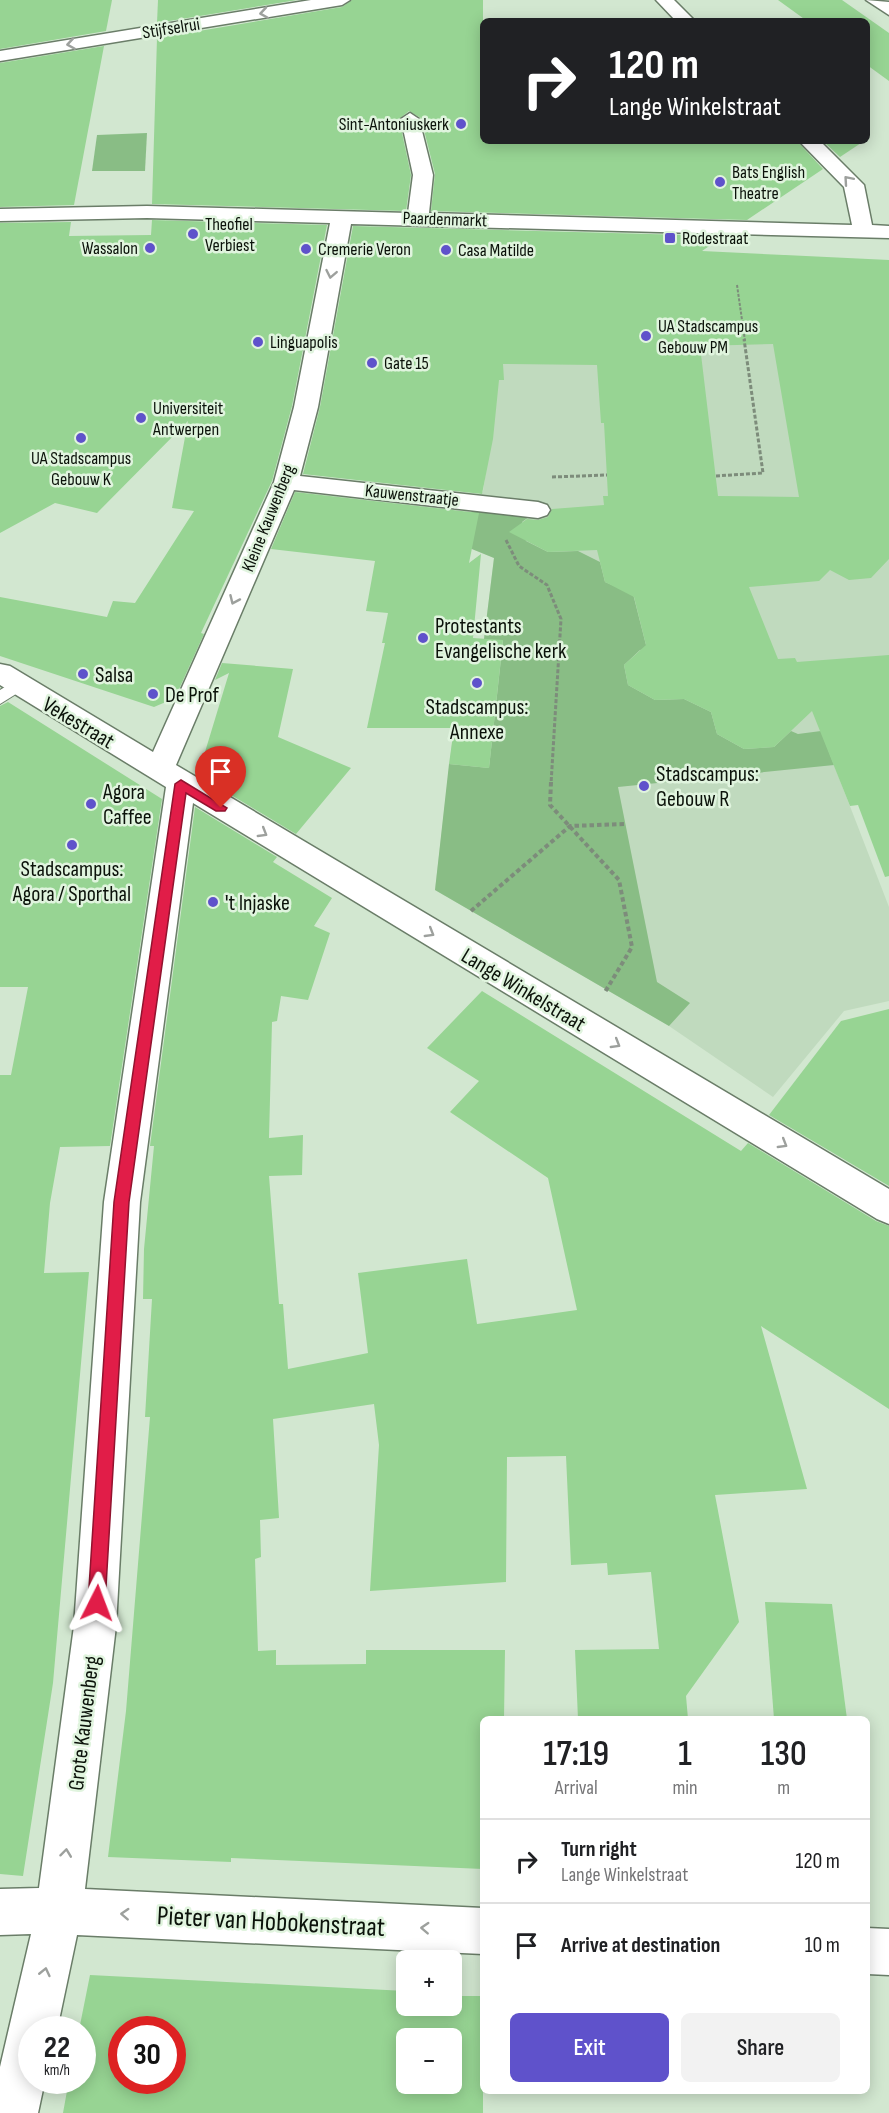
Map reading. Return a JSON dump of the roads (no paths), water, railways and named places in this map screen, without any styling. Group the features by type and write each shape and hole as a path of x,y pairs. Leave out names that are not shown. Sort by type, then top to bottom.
{"street":[{"name":"Stijfselrui","path":"0,56 342,0"},
{"path":"664,0 683,18"},
{"path":"874,0 889,10"},
{"path":"410,119 423,175 417,218"},
{"path":"812,144 854,184 863,231"},
{"name":"Paardenmarkt","path":"0,215 147,212 889,232"},
{"name":"Kleine Kauwenberg","path":"170,777 286,482 306,407 342,216"},
{"name":"Kauwenstraatje","path":"286,482 538,510"},
{"name":"Vekestraat","path":"6,685 170,777"},
{"name":"Lange Winkelstraat","path":"170,777 889,1208"},
{"name":"Grote Kauwenberg","path":"36,2016 59,1911 95,1626 122,1202 170,777"},
{"name":"Pieter van Hobokenstraat","path":"0,1912 59,1911 480,1931"},
{"path":"870,1951 889,1952"},
{"path":"13,2113 18,2092"}],"place":[{"name":"Sint-Antoniuskerk","path":"461,124"},
{"name":"Bats English Theatre","path":"720,182"},
{"name":"Theofiel Verbiest","path":"193,234"},
{"name":"Rodestraat","path":"670,238"},
{"name":"Wassalon","path":"150,248"},
{"name":"Cremerie Veron","path":"306,249"},
{"name":"Casa Matilde","path":"446,250"},
{"name":"UA Stadscampus Gebouw PM","path":"646,336"},
{"name":"Linguapolis","path":"258,342"},
{"name":"Gate 15","path":"372,363"},
{"name":"Universiteit Antwerpen","path":"141,418"},
{"name":"UA Stadscampus Gebouw K","path":"81,438"},
{"name":"Protestants Evangelische kerk","path":"423,638"},
{"name":"Salsa","path":"83,674"},
{"name":"Stadscampus: Annexe","path":"477,683"},
{"name":"De Prof","path":"153,694"},
{"name":"Stadscampus: Gebouw R","path":"644,786"},
{"name":"Agora Caffee","path":"91,804"},
{"name":"Stadscampus: Agora / Sporthal","path":"72,845"},
{"name":"'t Injaske","path":"213,902"}]}
